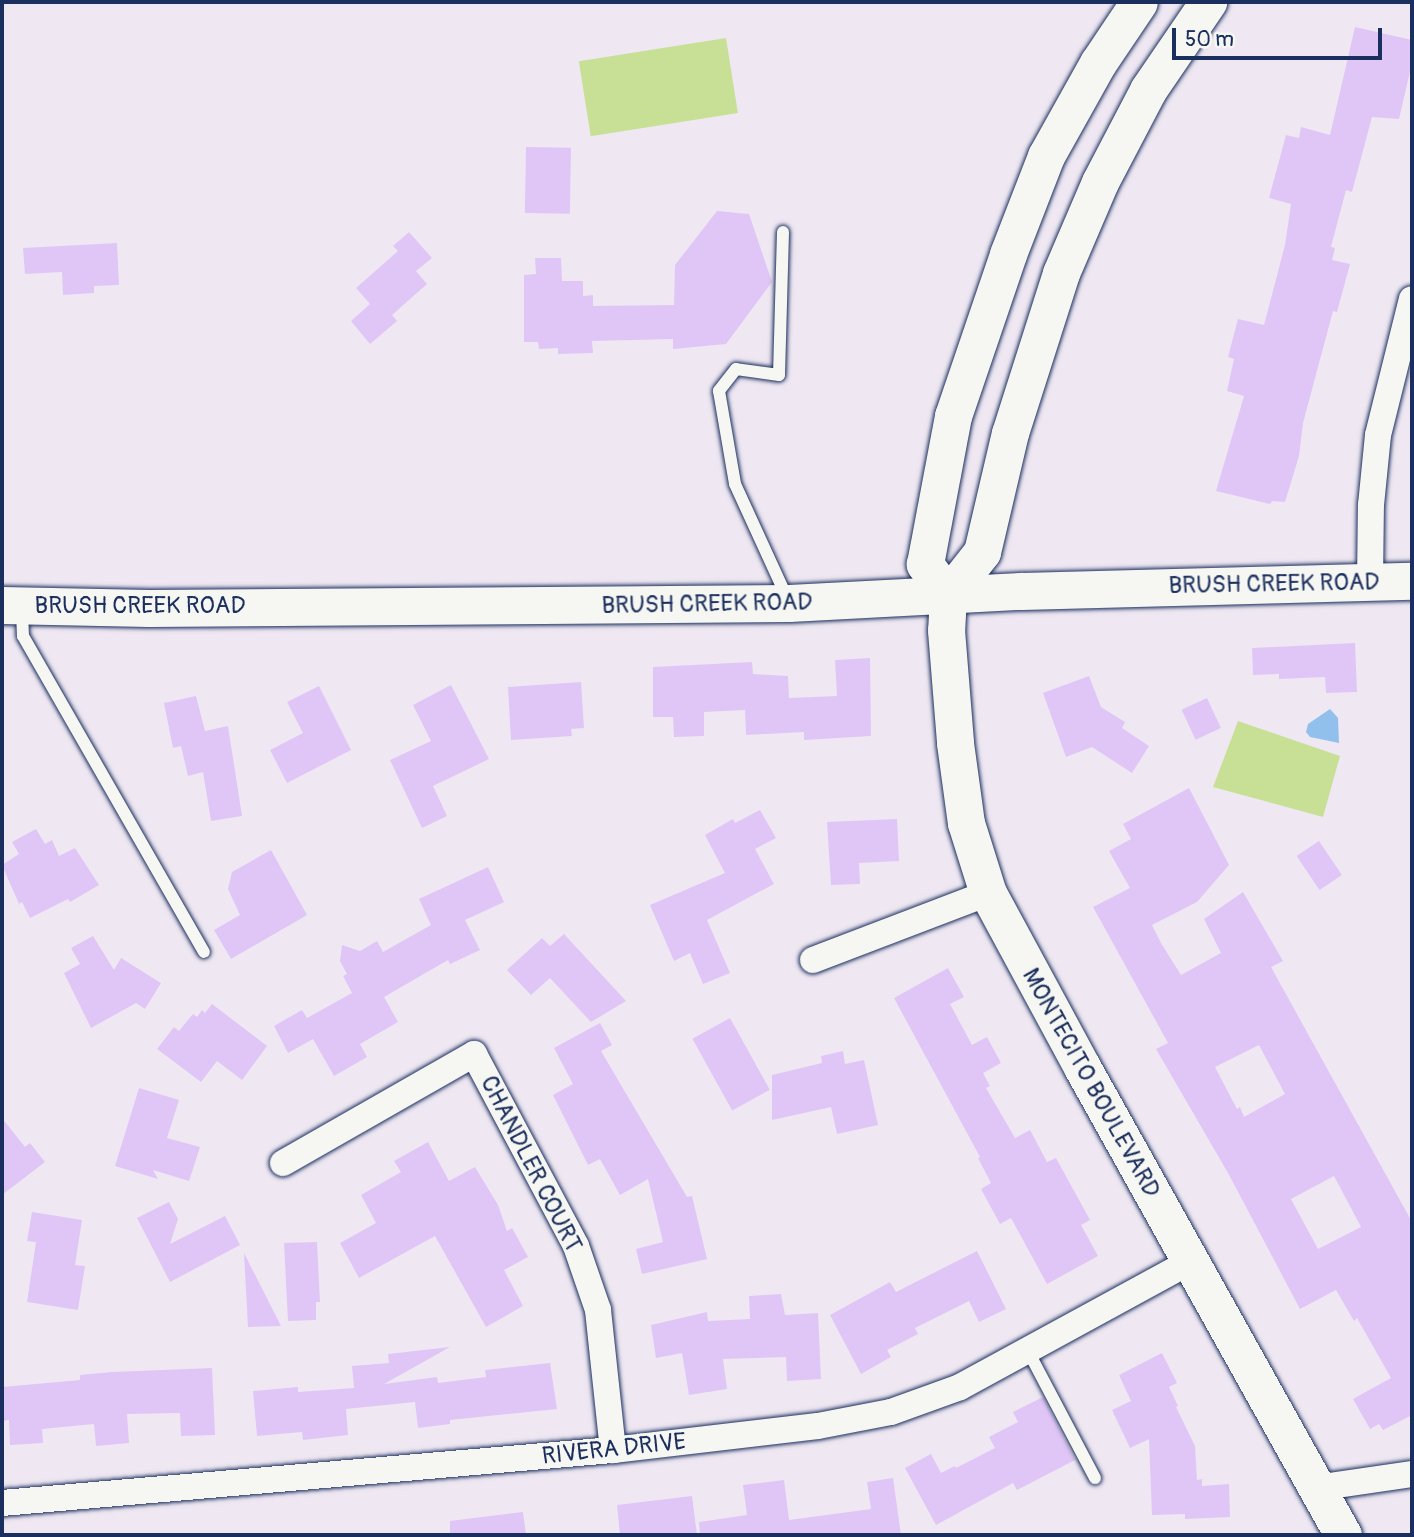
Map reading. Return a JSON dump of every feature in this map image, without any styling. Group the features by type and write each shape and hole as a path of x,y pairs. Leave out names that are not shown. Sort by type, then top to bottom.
{"main road":[{"path":"1139,2 1098,63 1046,156 1007,254 953,416 925,564 948,595 982,552 1010,433 1060,273 1100,182 1149,90 1208,2"},
{"name":"BRUSH CREEK ROAD","path":"12,605 149,608 789,603 948,595 1412,581"},
{"name":"MONTECITO BOULEVARD","path":"948,595 946,630 955,743 967,823 988,893 1189,1262 1343,1534"}],"street":[{"path":"1370,582 1371,505 1378,435 1412,299"},
{"path":"813,960 988,893"},
{"name":"CHANDLER COURT","path":"284,1163 474,1054 576,1246 598,1310 613,1450"},
{"name":"RIVERA DRIVE","path":"2,1503 613,1450 818,1426 891,1412 960,1387 1189,1262"},
{"path":"1316,1488 1412,1474"}],"lane":[{"path":"783,232 779,374 736,369 719,391 735,484 789,603"},
{"path":"12,605 23,636 204,952"},
{"path":"1026,1349 1095,1478"}],"green space":[{"path":"726,38 738,113 591,136 579,61"},
{"path":"1238,721 1340,756 1323,817 1213,787"}],"water":[{"path":"1330,709 1338,718 1339,743 1310,737 1306,732 1308,724"}],"building":[{"path":"1355,27 1412,40 1412,63 1399,119 1372,117 1352,192 1346,190 1331,247 1335,248 1332,260 1350,264 1337,312 1333,311 1303,423 1299,456 1285,502 1272,501 1270,504 1216,491 1244,396 1227,391 1234,359 1228,357 1238,319 1264,325 1285,245 1291,204 1269,198 1286,135 1299,138 1301,127 1330,135"},
{"path":"526,147 571,148 570,214 525,213"},
{"path":"717,211 749,214 772,282 726,344 673,349 673,339 592,341 593,353 558,354 558,348 539,349 538,342 524,342 524,275 536,274 535,258 561,258 562,281 583,281 583,296 593,295 593,306 674,305 675,265"},
{"path":"409,232 432,258 416,271 427,284 392,315 397,321 370,344 351,321 370,304 356,288 398,251 393,246"},
{"path":"117,243 119,285 94,286 94,293 63,295 62,272 25,274 23,248"},
{"path":"1355,643 1357,692 1326,693 1325,677 1279,679 1279,674 1253,675 1252,648"},
{"path":"870,658 871,736 804,740 804,732 746,735 745,710 704,712 704,736 674,737 673,717 653,717 653,667 752,662 753,674 788,676 789,698 837,696 835,660"},
{"path":"1089,676 1101,707 1125,722 1122,728 1149,746 1132,773 1092,747 1066,757 1043,693"},
{"path":"581,682 584,728 571,729 572,736 511,740 508,687"},
{"path":"451,685 489,759 433,786 447,816 422,828 390,760 431,741 413,705"},
{"path":"319,686 351,750 287,783 270,750 303,733 287,702"},
{"path":"196,696 205,731 228,726 242,816 211,821 203,772 188,776 181,746 173,748 164,703"},
{"path":"1207,698 1221,728 1196,740 1182,710"},
{"path":"1189,788 1229,865 1197,902 1152,925 1161,943 1181,975 1221,953 1204,919 1243,892 1283,961 1271,967 1412,1222 1412,1415 1383,1430 1379,1424 1370,1429 1353,1399 1391,1378 1357,1318 1354,1321 1336,1290 1300,1309 1228,1173 1156,1049 1168,1043 1093,907 1130,888 1109,851 1131,839 1123,824","holes":["1259,1045 1285,1094 1244,1117 1215,1067","1334,1176 1361,1227 1318,1249 1291,1199"]},
{"path":"760,810 776,838 755,849 774,884 707,920 730,973 703,984 690,953 674,961 650,905 725,873 705,835 733,819 735,823"},
{"path":"897,819 899,861 859,863 860,884 831,885 827,822"},
{"path":"36,829 45,844 52,840 59,856 75,848 99,885 70,902 68,899 30,918 22,902 19,904 2,865 19,854 12,842"},
{"path":"1319,841 1342,875 1320,890 1297,856"},
{"path":"271,850 307,915 231,959 214,930 240,915 228,889 232,872"},
{"path":"488,867 504,902 465,920 480,950 450,964 448,960 384,997 398,1022 360,1044 367,1057 334,1076 313,1039 288,1053 274,1026 302,1010 307,1018 352,993 343,976 347,974 340,961 342,945 360,951 377,941 383,952 431,925 419,899"},
{"path":"564,934 626,1001 591,1022 550,978 531,995 507,970 542,938 550,946"},
{"path":"93,936 114,970 121,958 161,983 145,1009 136,1003 91,1028 64,973 80,964 71,948"},
{"path":"948,968 964,997 950,1004 972,1045 987,1037 1001,1063 983,1073 990,1086 986,1088 1015,1138 1030,1130 1047,1162 1056,1158 1090,1220 1081,1225 1098,1256 1047,1284 1011,1218 1000,1224 981,1189 991,1183 978,1158 980,1157 894,998"},
{"path":"212,1004 267,1046 242,1080 217,1061 201,1082 157,1049 174,1027 179,1031 193,1014 197,1017 202,1010 205,1013"},
{"path":"730,1018 770,1090 732,1111 692,1039"},
{"path":"600,1023 612,1045 601,1051 687,1197 692,1196 707,1259 642,1274 636,1249 663,1242 648,1179 620,1195 600,1159 588,1165 553,1095 573,1084 554,1048"},
{"path":"843,1051 845,1064 864,1060 878,1125 837,1134 831,1107 772,1120 772,1075 822,1063 821,1056"},
{"path":"139,1088 179,1100 167,1138 200,1147 189,1181 153,1170 158,1179 115,1166"},
{"path":"2,1118 25,1147 30,1143 45,1162 2,1195"},
{"path":"428,1142 449,1181 475,1167 498,1205 507,1231 512,1228 528,1257 504,1270 523,1306 486,1327 435,1236 359,1278 340,1243 376,1223 361,1195 401,1172 394,1161"},
{"path":"169,1202 178,1219 170,1244 225,1216 240,1245 170,1282 137,1218"},
{"path":"32,1212 82,1220 75,1265 85,1266 78,1310 27,1302 36,1242 27,1241"},
{"path":"317,1242 320,1302 316,1302 316,1320 288,1321 284,1243"},
{"path":"977,1251 1006,1309 979,1322 969,1301 915,1328 918,1334 887,1350 891,1357 861,1374 830,1315 890,1282 896,1292"},
{"path":"244,1253 281,1326 248,1327"},
{"path":"781,1294 785,1315 818,1313 821,1379 787,1381 786,1357 723,1359 727,1389 689,1395 682,1353 656,1358 651,1325 707,1312 708,1321 750,1319 749,1296"},
{"path":"450,1347 384,1384 437,1377 438,1383 486,1377 485,1370 550,1363 557,1409 450,1420 450,1424 418,1428 415,1402 346,1409 348,1435 303,1440 302,1432 257,1436 253,1391 298,1387 298,1392 354,1388 352,1366 389,1363 388,1354"},
{"path":"1162,1353 1177,1383 1169,1387 1178,1406 1176,1407 1195,1446 1197,1480 1202,1479 1202,1486 1229,1484 1230,1517 1185,1519 1185,1514 1152,1515 1149,1439 1130,1448 1112,1410 1131,1401 1119,1375"},
{"path":"212,1368 215,1435 181,1436 180,1413 127,1414 129,1443 96,1446 94,1424 42,1429 43,1443 10,1445 9,1420 2,1421 2,1387 80,1380 80,1375 112,1372"},
{"path":"1043,1397 1075,1460 1017,1490 1013,1483 936,1525 905,1468 931,1454 941,1473 995,1448 989,1437 1018,1422 1013,1412"},
{"path":"893,1478 901,1535 700,1535 699,1522 747,1515 743,1485 784,1480 789,1520 871,1509 867,1482"},
{"path":"692,1496 697,1535 620,1535 617,1505"},
{"path":"523,1512 526,1535 450,1535 450,1521"}]}
